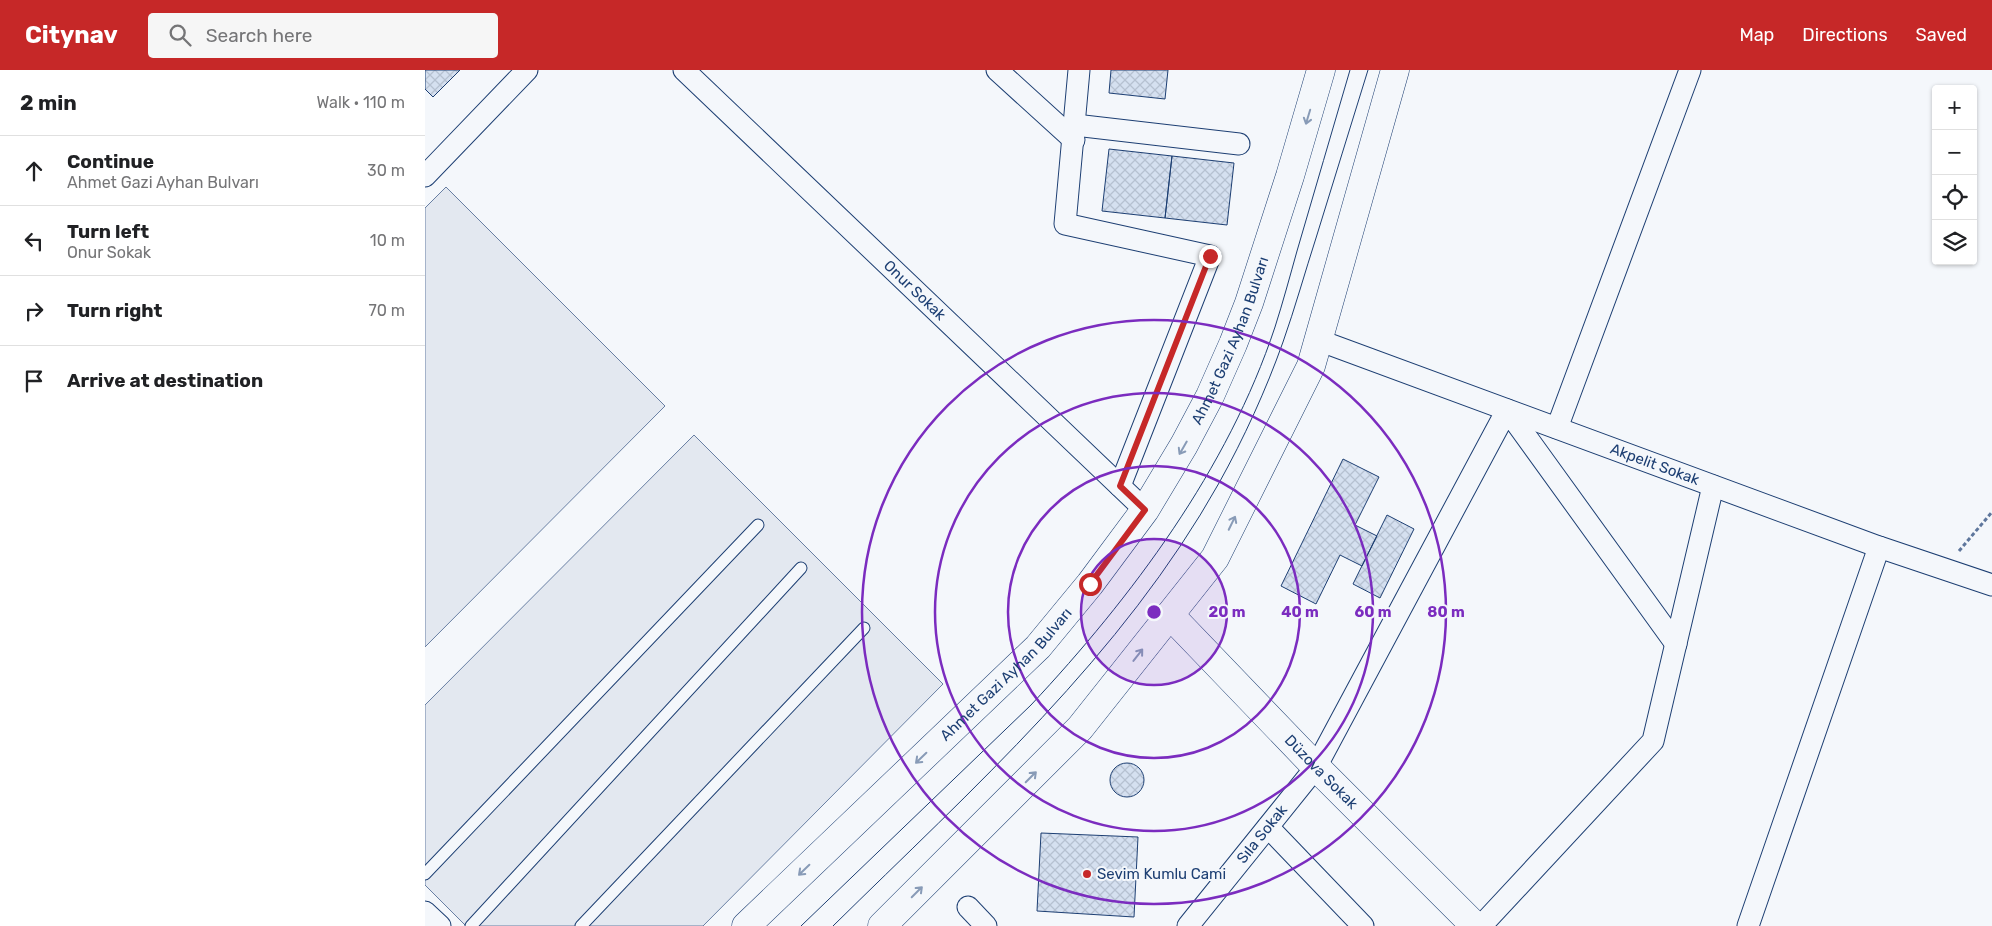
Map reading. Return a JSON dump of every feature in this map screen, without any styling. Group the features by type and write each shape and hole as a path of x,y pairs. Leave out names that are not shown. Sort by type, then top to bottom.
{"main road":[{"name":"Ahmet Gazi Ayhan Bulvarı","path":"746,926 1037,647 1090,584 1145,510 1189,437 1233,344 1249,303 1287,186 1321,70"},
{"path":"882,926 1080,728 1215,558 1311,366 1395,70"},
{"name":"Düzova Sokak","path":"1170,615 1316,767 1475,926"}],"street":[{"path":"425,176 527,70"},
{"name":"Onur Sokak","path":"684,70 1145,510"},
{"path":"997,70 1075,132 1239,144"},
{"path":"1079,70 1075,132 1065,224 1210,256 1120,486"},
{"path":"1557,428 1690,70"},
{"name":"Akpelit Sokak","path":"1318,340 1879,547 1992,585"},
{"path":"1507,410 1676,644"},
{"name":"Sıla Sokak","path":"1188,926 1316,767 1507,410"},
{"path":"1481,926 1653,741 1713,486"},
{"path":"1748,926 1879,547"},
{"path":"1267,827 1363,926"},
{"path":"968,907 985,926"},
{"path":"425,912 440,926"}],"lane":[{"path":"425,874 758,525"},
{"path":"471,926 801,568"},
{"path":"581,926 864,628"}],"path":[{"path":"1945,569 1992,512"}],"shaded area":[{"path":"446,187 665,406 425,647 425,208"},
{"path":"694,435 943,684 703,926 466,926 425,885 425,705"}],"building":[{"path":"425,70 460,70 433,97 425,89"},
{"path":"1111,70 1168,70 1165,99 1109,93"},
{"path":"1109,149 1172,156 1165,218 1102,211"},
{"path":"1172,156 1234,163 1227,225 1165,218"},
{"path":"1343,459 1379,477 1355,525 1377,536 1362,566 1340,555 1316,604 1281,586"},
{"path":"1387,515 1414,529 1380,598 1353,584"},
{"path":"1127,763 1134,764 1139,768 1143,773 1143,787 1139,792 1134,796 1127,797 1120,796 1115,792 1111,787 1110,780 1111,773 1115,768 1120,764"},
{"name":"Sevim Kumlu Cami","path":"1041,833 1138,837 1134,917 1037,911"}],"tram line":[{"path":"801,926 1031,705 1069,664 1140,575 1204,481 1231,431 1255,380 1275,327 1350,70"},
{"path":"833,926 939,823 1042,718 1091,663 1137,606 1180,546 1219,483 1246,431 1269,378 1292,316 1368,70"}],"place":[{"name":"Sevim Kumlu Cami","path":"1087,874"}],"route":[{"path":"1090,584 1145,510 1120,486 1210,256"}]}
